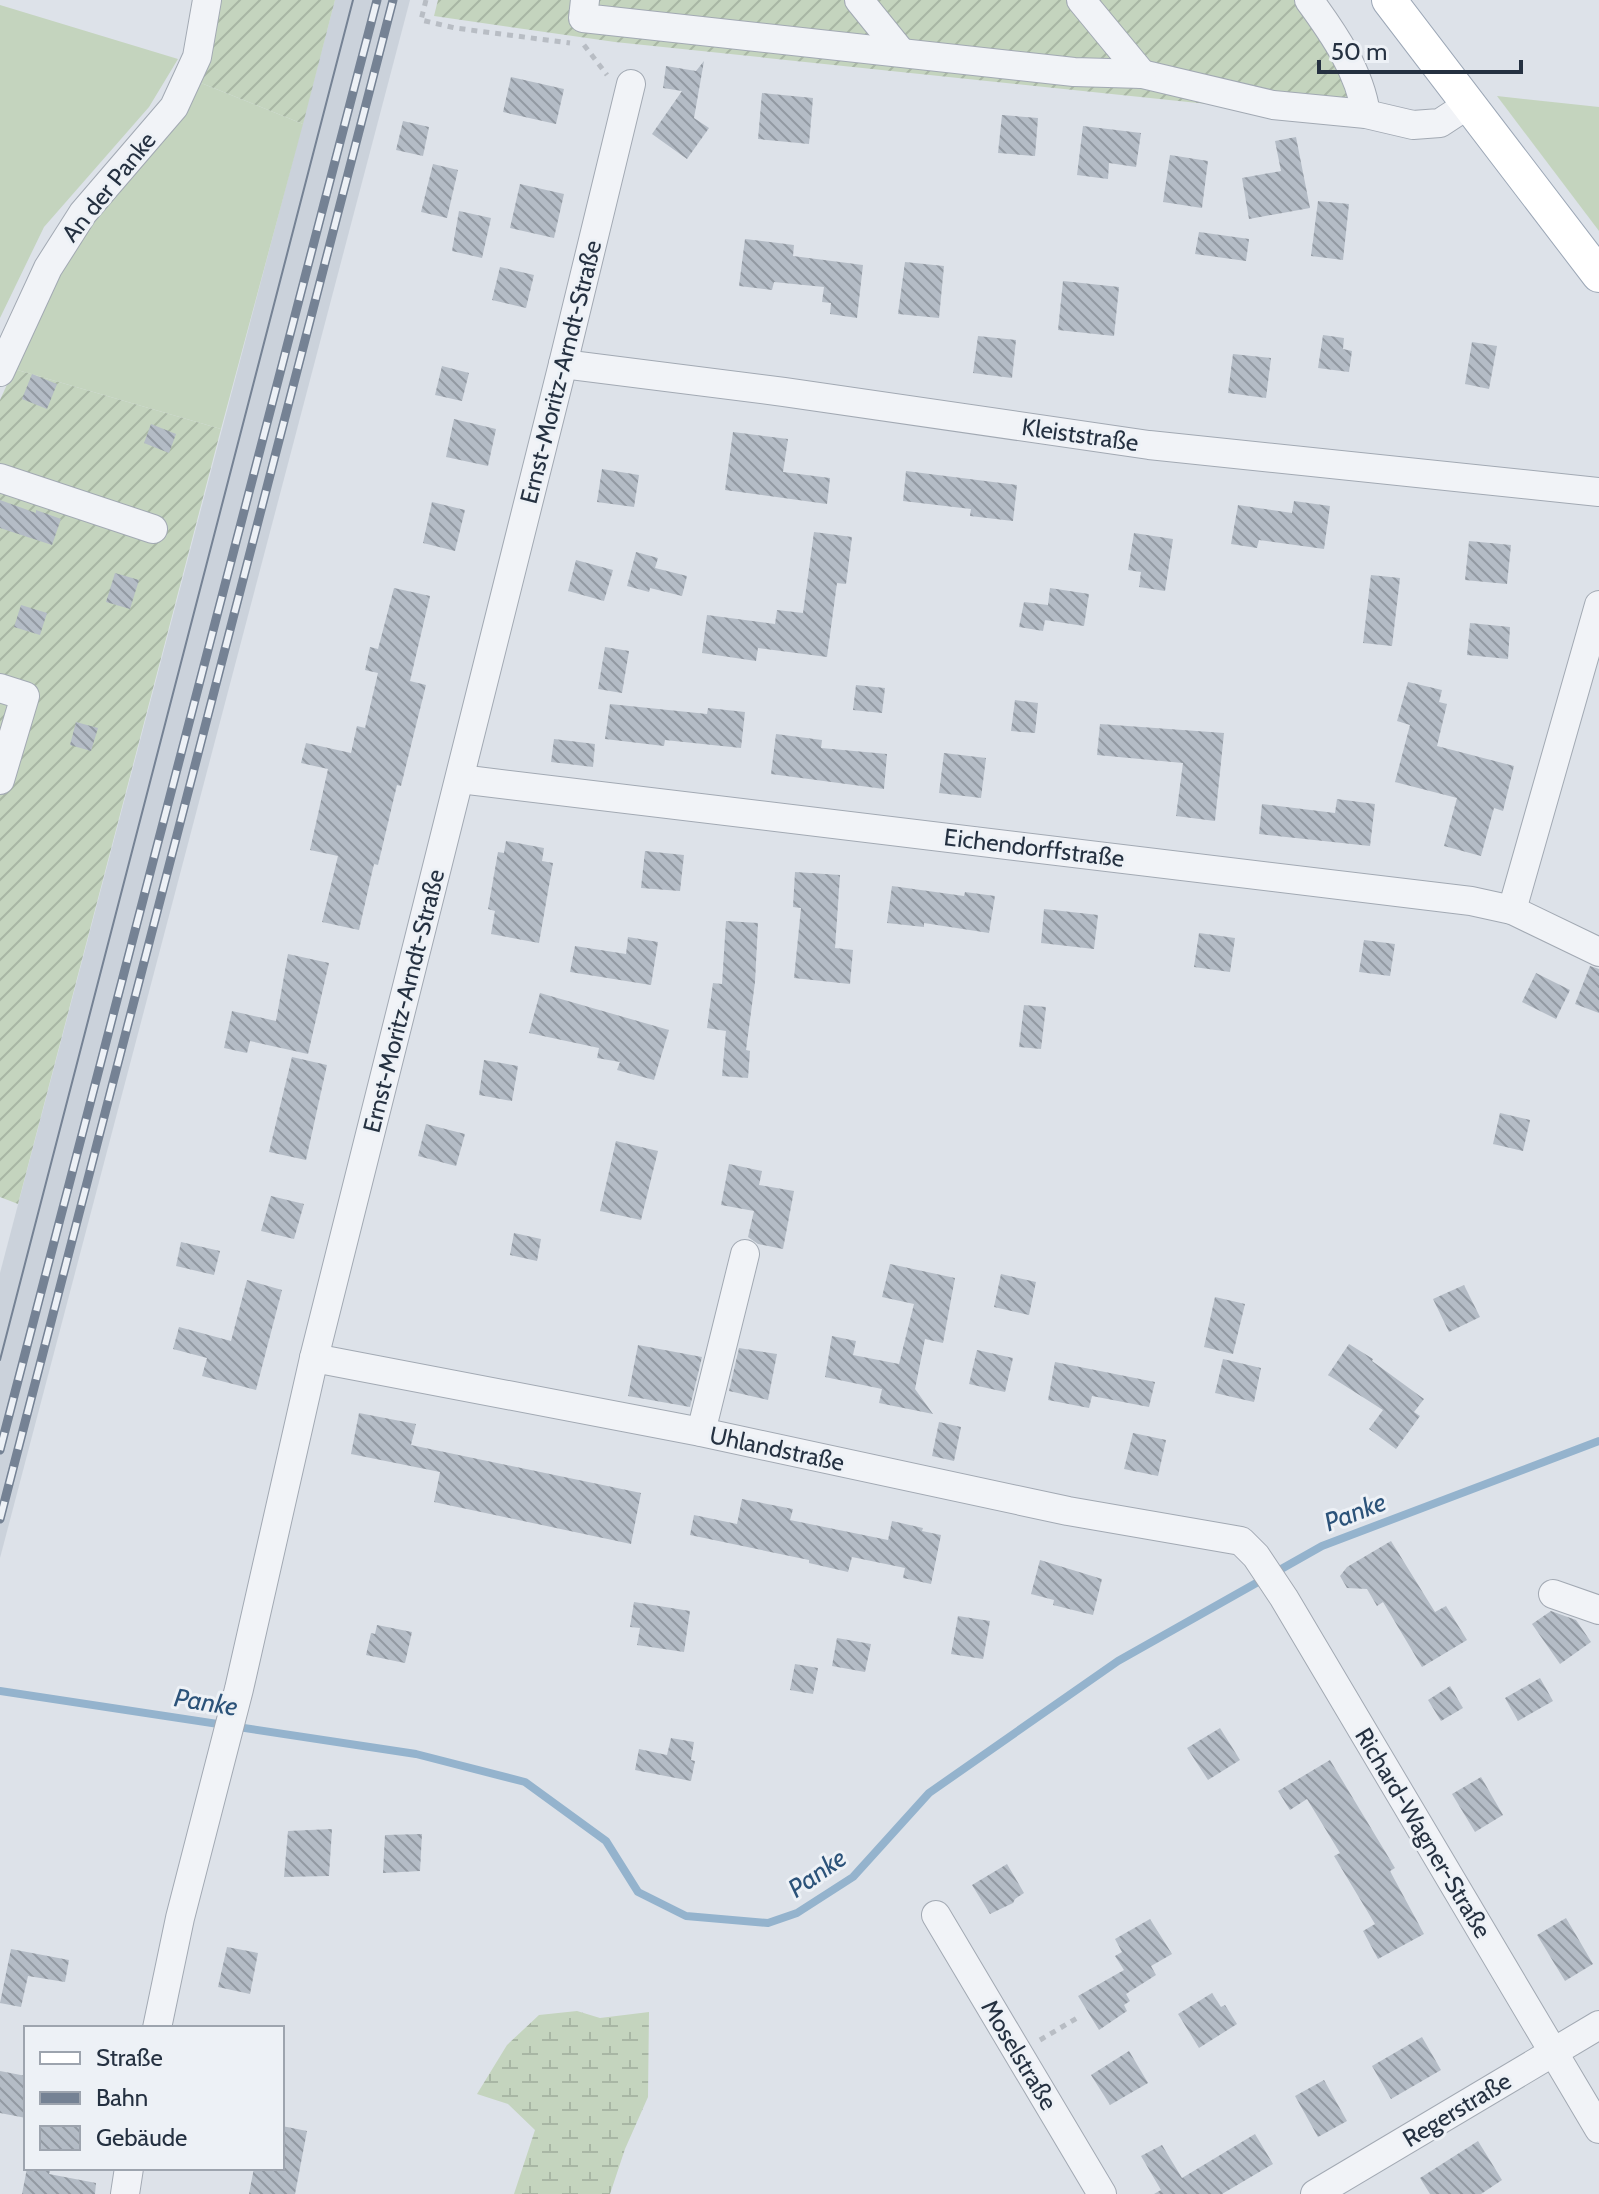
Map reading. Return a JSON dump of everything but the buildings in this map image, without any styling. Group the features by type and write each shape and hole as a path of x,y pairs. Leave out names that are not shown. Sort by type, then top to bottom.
{"main road":[{"path":"1389,0 1599,275"}],"street":[{"name":"An der Panke","path":"0,372 48,268 83,213 174,107 197,57 207,0"},
{"path":"585,0 583,18 1074,72 1142,74 1273,105 1366,114 1413,125 1440,123 1469,104"},
{"path":"859,0 901,52"},
{"path":"1081,0 1142,74"},
{"path":"1309,0 1335,34 1363,96 1366,114"},
{"name":"Ernst-Moritz-Arndt-Straße","path":"157,2026 180,1918 239,1689 314,1358 631,84"},
{"name":"Kleiststraße","path":"563,364 784,392 1149,445 1599,492"},
{"path":"0,478 153,529"},
{"path":"1512,910 1599,605"},
{"path":"0,688 25,696 0,780"},
{"name":"Eichendorffstraße","path":"460,779 1471,901 1512,910 1599,952"},
{"path":"701,1432 745,1254"},
{"name":"Uhlandstraße","path":"314,1358 701,1432 1248,1548"},
{"name":"Richard-Wagner-Straße","path":"1248,1548 1284,1598 1599,2129"},
{"path":"1553,1594 1599,1610"},
{"name":"Moselstraße","path":"936,1915 1102,2194"},
{"name":"Regerstraße","path":"1315,2194 1599,2025"},
{"path":"125,2194 129,2170"}],"path":[{"path":"426,0 421,20 455,28 584,45 607,75 631,84"},
{"path":"1018,2053 1077,2018"}],"shaded area":[{"path":"335,0 410,0 0,1558 0,1273"}],"green space":[{"path":"216,0 335,0 303,124 201,83 215,38"},
{"path":"438,0 1322,0 1379,122 615,42 434,16"},
{"path":"0,5 178,59 149,107 44,227 0,318"},
{"path":"201,83 303,124 221,429 14,369 52,285 95,214 168,134"},
{"path":"1497,96 1599,107 1599,231"},
{"path":"14,369 221,429 18,1204 0,1197 0,400"},
{"path":"577,2011 600,2018 649,2012 648,2097 625,2149 610,2194 514,2194 535,2130 508,2104 477,2094 507,2045 539,2015"}],"waterway":[{"name":"Panke","path":"0,1691 416,1754 525,1782 606,1841 638,1892 686,1916 768,1923 797,1913 853,1877 929,1793 1118,1661 1322,1546 1599,1441"}],"tram line":[{"path":"0,1360 353,0"}],"railway":[{"path":"0,1450 377,0"},
{"path":"0,1519 393,0"}]}
